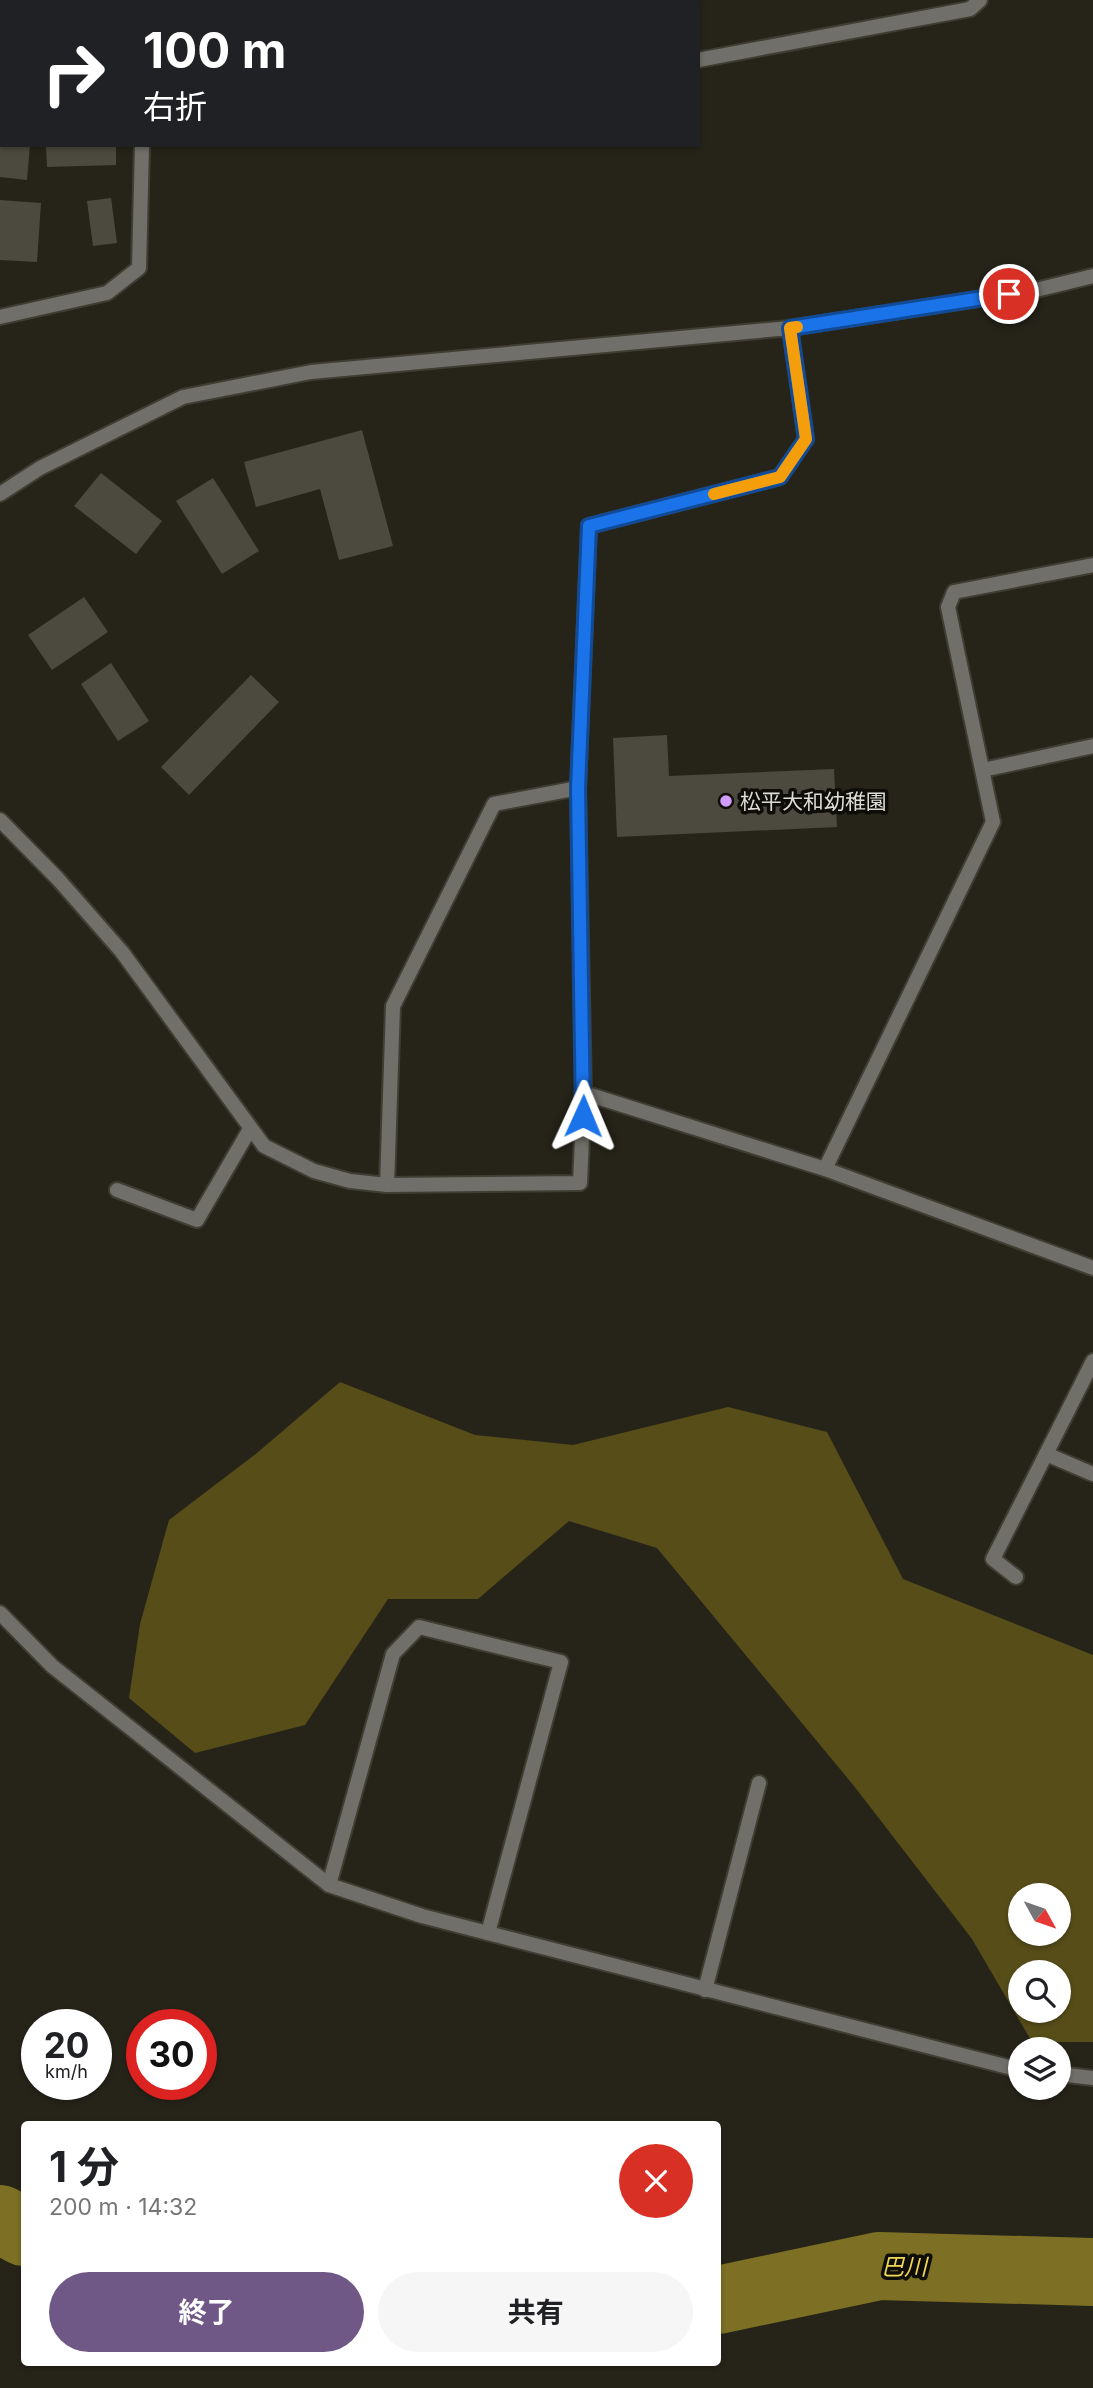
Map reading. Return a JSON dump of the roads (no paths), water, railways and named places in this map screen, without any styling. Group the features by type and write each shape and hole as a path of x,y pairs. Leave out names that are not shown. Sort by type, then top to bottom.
{"street":[{"path":"700,60 970,9 980,0"},
{"path":"0,317 107,293 139,268 142,147"},
{"path":"0,494 40,468 183,397 311,372 790,328 1037,290 1093,276"},
{"path":"0,820 58,879 122,953 264,1146 314,1171 350,1181 387,1185 580,1183 584,1093 578,788 589,526 780,477 806,439 790,328"},
{"path":"825,1169 993,822 948,607 954,592 1093,565"},
{"path":"983,770 1093,746"},
{"path":"387,1185 393,1006 494,804 578,788"},
{"path":"584,1093 825,1169 1093,1268"},
{"path":"117,1191 197,1220 250,1129"},
{"path":"1016,1577 993,1559 1093,1361"},
{"path":"1046,1454 1093,1474"},
{"path":"0,1613 52,1666 329,1885 488,1933 1008,2067"},
{"path":"329,1885 393,1654 419,1627 561,1662 488,1933"},
{"path":"705,1990 759,1783"},
{"path":"1071,2075 1093,2078"}],"waterway":[{"name":"巴川","path":"0,2219 21,2230"},
{"name":"巴川","path":"721,2299 879,2266 1093,2272"}],"place":[{"name":"松平大和幼稚園","path":"726,801"}]}
